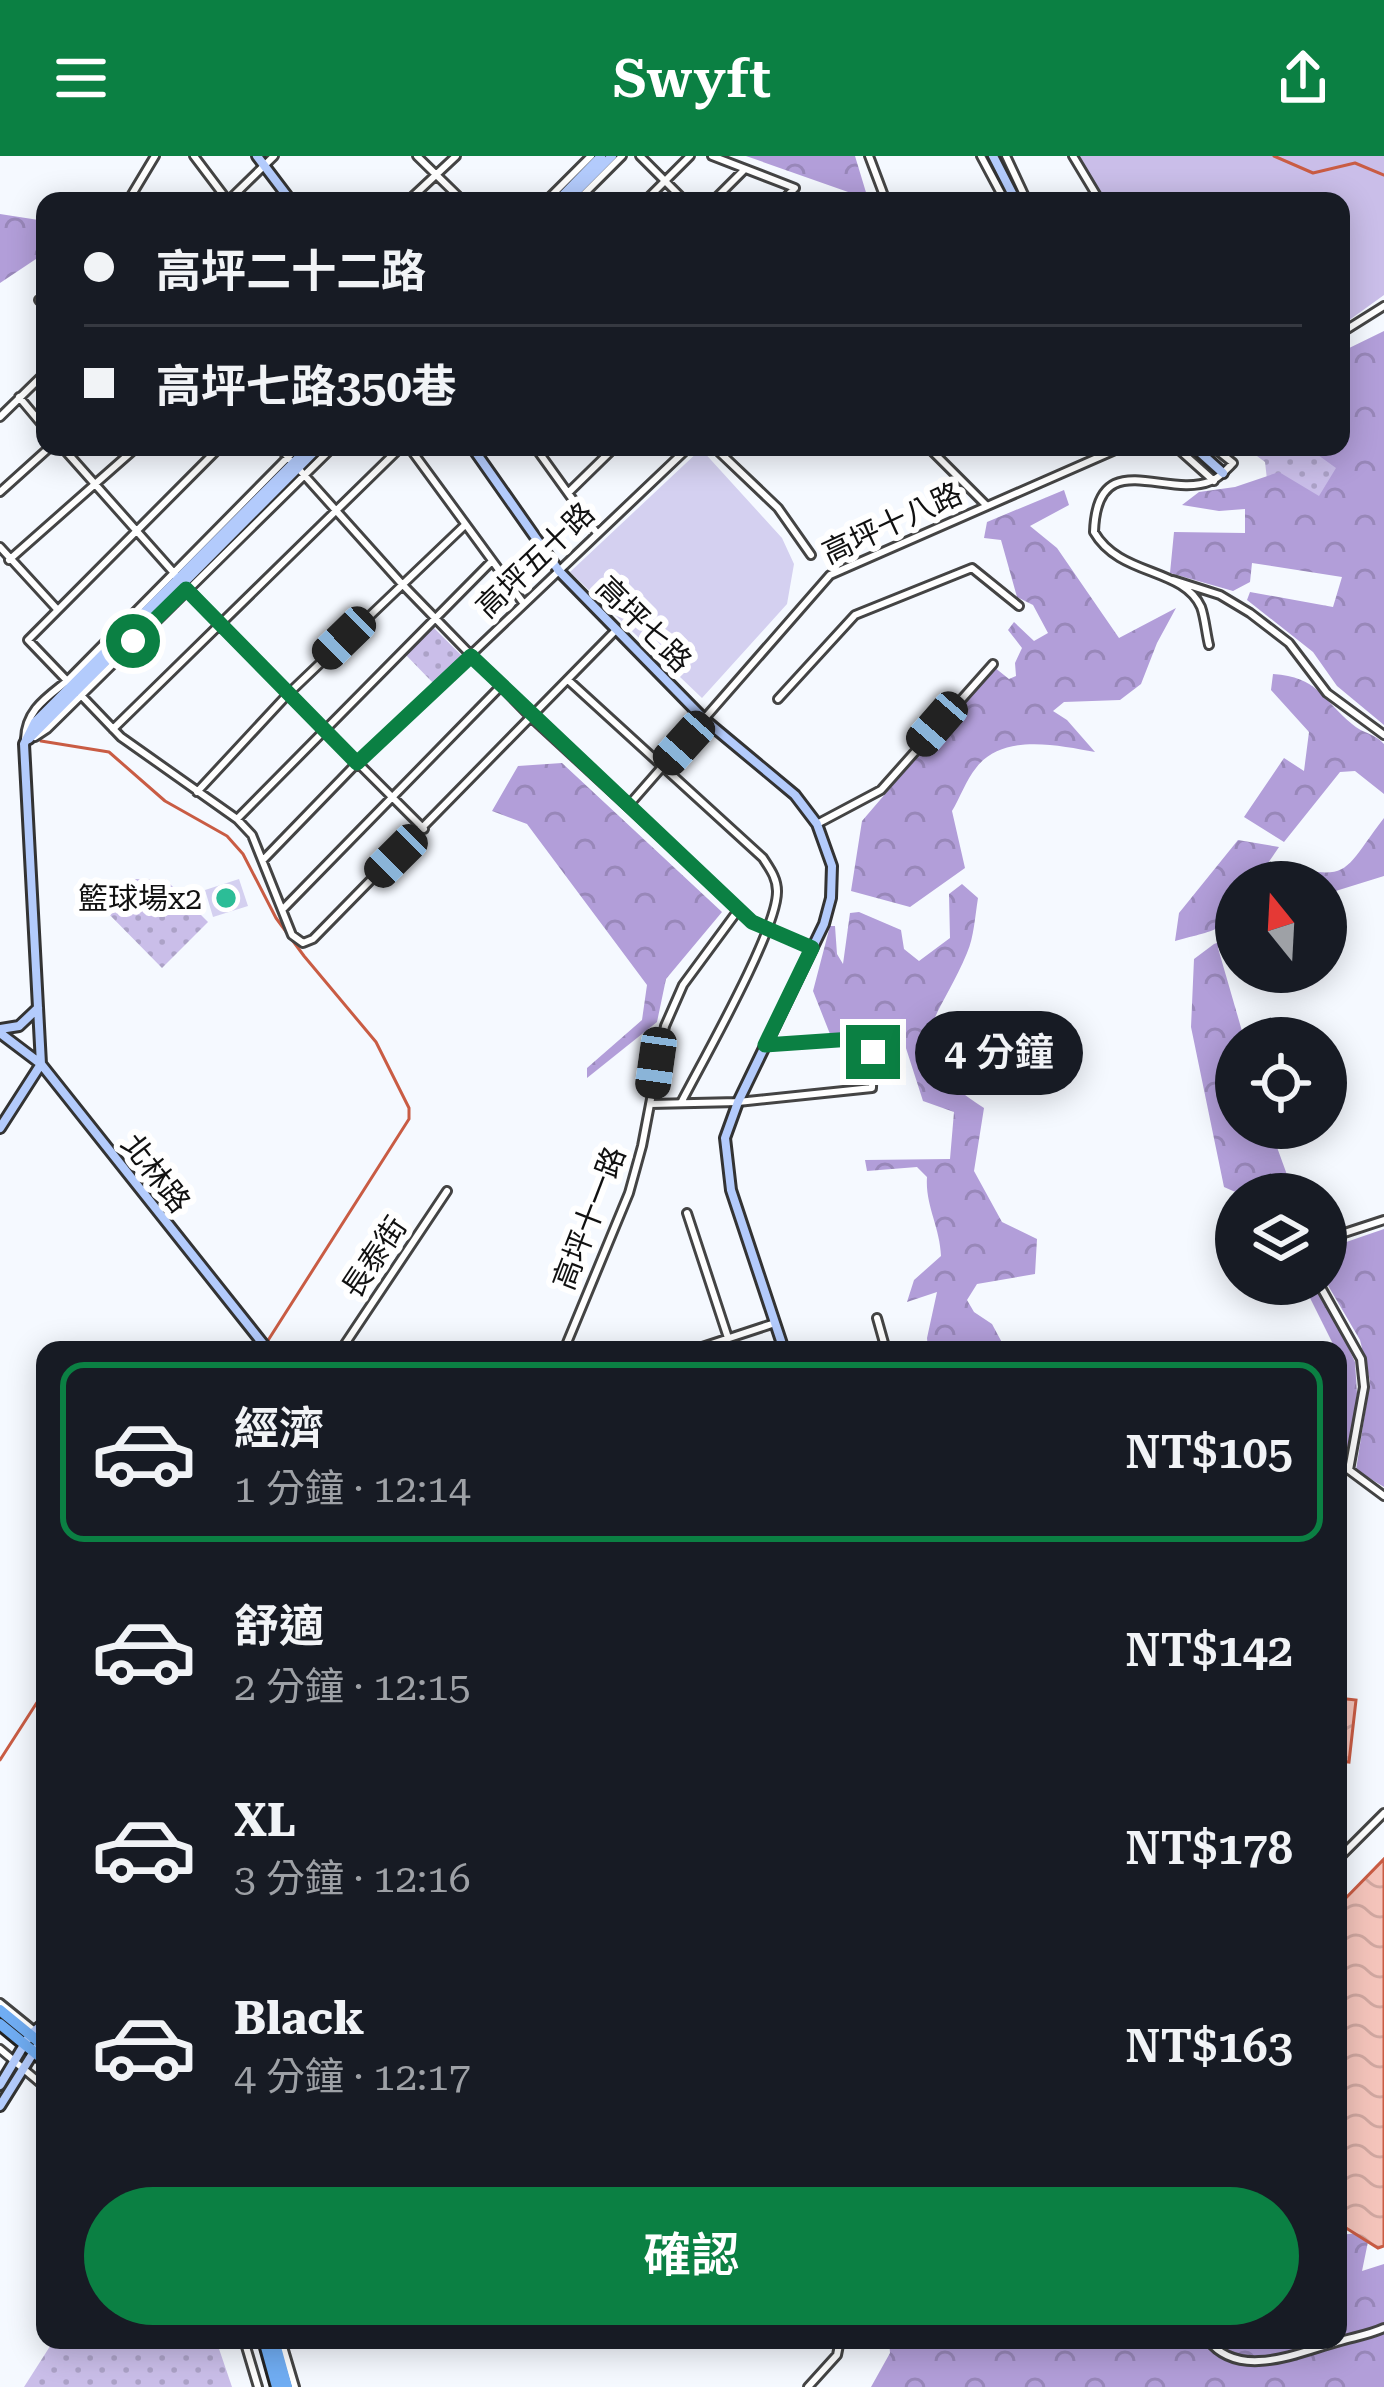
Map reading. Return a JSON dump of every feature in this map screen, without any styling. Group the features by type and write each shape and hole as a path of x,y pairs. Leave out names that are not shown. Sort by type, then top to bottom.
{"main road":[{"path":"0,2007 36,2035"},
{"path":"0,2024 36,2036"},
{"path":"266,2349 277,2387"},
{"path":"280,2349 291,2387"}],"street":[{"path":"133,192 155,156"},
{"path":"194,156 221,192"},
{"path":"256,156 284,192"},
{"path":"237,192 274,156"},
{"path":"417,156 454,192"},
{"path":"418,192 456,156"},
{"path":"555,192 591,156"},
{"path":"565,192 602,156"},
{"path":"576,192 612,156"},
{"path":"586,192 622,156"},
{"path":"640,156 676,192"},
{"path":"654,192 690,156"},
{"path":"712,156 795,188 791,192"},
{"path":"869,156 883,192"},
{"path":"981,156 1000,192"},
{"path":"993,156 1011,192"},
{"path":"1006,156 1023,192"},
{"path":"1072,156 1094,192"},
{"path":"722,192 744,170"},
{"path":"1350,327 1384,305"},
{"path":"0,416 36,381"},
{"path":"19,397 36,417"},
{"path":"0,492 40,456"},
{"path":"70,456 221,627 424,829"},
{"path":"9,560 127,456"},
{"path":"211,456 28,640 146,758 252,835 292,935 303,943 313,939 424,829 615,631"},
{"path":"286,456 532,718 739,909 768,929 812,948"},
{"path":"295,467 297,456"},
{"path":"24,744 303,456"},
{"path":"179,582 309,456"},
{"path":"295,467 316,456"},
{"path":"113,729 395,456"},
{"path":"412,456 524,604"},
{"name":"高坪七路","path":"478,456 559,571 615,631 705,719 795,795 817,824 832,866 831,898 812,948 727,1128 725,1162 781,1341"},
{"path":"543,456 597,533"},
{"path":"568,493 606,456"},
{"name":"高坪五十路","path":"262,860 357,763 679,456"},
{"path":"723,456 778,508 811,555"},
{"path":"937,456 986,506"},
{"name":"高坪十八路","path":"628,806 830,575 1101,456"},
{"path":"1186,456 1214,481"},
{"path":"1204,456 1223,473"},
{"path":"1224,456 1233,463 1214,481 1124,480 1106,491 1095,510 1094,532 1103,548 1117,560 1220,595 1250,614 1289,643 1327,693 1384,735"},
{"path":"197,792 288,694 465,525"},
{"path":"0,547 56,608"},
{"path":"236,819 491,562"},
{"path":"778,699 855,615 912,590 972,568 1019,606"},
{"path":"1164,577 1192,595 1201,608 1209,645"},
{"path":"817,824 881,790 993,664"},
{"path":"568,680 763,858 774,876 778,895 768,929 681,1103"},
{"path":"282,910 501,686"},
{"path":"0,1128 41,1064 24,744 30,715 74,688"},
{"name":"高坪十一路","path":"568,1341 629,1193 665,1026 683,985 739,909"},
{"path":"0,1031 19,1026 40,1007"},
{"name":"北林路","path":"0,1031 41,1064 261,1341"},
{"path":"650,1104 738,1102 872,1088 873,1052 867,1038 765,1045"},
{"name":"長泰街","path":"346,1341 447,1192"},
{"path":"687,1214 729,1341"},
{"path":"1347,1232 1384,1220"},
{"path":"1331,1305 1361,1359 1364,1388 1349,1469 1384,1496"},
{"path":"877,1318 883,1341"},
{"path":"719,1341 775,1323"},
{"path":"1347,1850 1384,1813"},
{"path":"0,2085 36,2039"},
{"path":"0,2106 36,2042"},
{"path":"0,2049 36,2079"},
{"path":"1347,2338 1384,2328"},
{"path":"247,2349 258,2387"},
{"path":"808,2387 838,2349"},
{"path":"1216,2349 1229,2358 1266,2360 1307,2349"}],"shaded area":[{"path":"1079,156 1384,156 1384,295 1350,320 1350,192 1101,192"},
{"path":"694,456 707,456 782,538 794,564 787,604 702,698 570,572"},
{"path":"1257,456 1349,456 1384,495 1270,506 1265,462"},
{"path":"433,627 462,656 434,684 405,654"},
{"path":"127,879 165,879 208,922 162,968 100,905"},
{"name":"籃球場x2","path":"239,879 248,906 213,917 205,890"},
{"path":"48,2349 219,2349 232,2387 24,2387"}],"green space":[{"path":"746,156 855,156 866,192 848,192"},
{"path":"0,214 36,220 36,259 0,283"},
{"path":"1384,331 1384,725 1337,686 1313,652 1247,600 1250,592 1333,607 1342,577 1252,563 1250,582 1233,591 1170,573 1174,532 1245,533 1245,509 1219,511 1182,505 1199,492 1235,487 1279,472 1319,496 1336,468 1319,456 1350,456 1350,348"},
{"path":"1064,490 1069,505 1030,526 1057,548 1119,638 1176,608 1141,684 1120,700 1064,702 1053,711 1095,752 1015,746 987,757 976,768 952,811 965,868 910,907 851,891 862,821 994,667 1009,679 1016,676 1015,663 1022,648 1008,630 1014,622 1034,641 1048,633 1033,605 1017,597 1001,540 984,538 987,522"},
{"path":"1273,674 1310,684 1352,724 1384,744 1384,794 1355,771 1340,772 1284,842 1244,817 1284,758 1304,771 1309,732 1271,690"},
{"path":"562,763 722,912 666,979 657,1022 587,1078 587,1068 642,1020 647,985 527,824 492,811 518,766"},
{"path":"1384,818 1384,876 1347,887 1347,865"},
{"path":"1238,840 1279,847 1269,861 1221,861"},
{"path":"1215,868 1215,929 1175,941 1179,913"},
{"path":"962,884 978,898 967,953 934,1019 930,1052 955,1087 984,1108 974,1171 1002,1222 1037,1239 1035,1274 977,1284 967,1300 974,1312 992,1324 1001,1341 927,1341 937,1292 907,1302 914,1280 941,1256 927,1177 917,1167 867,1171 865,1160 950,1159 954,1112 923,1101 904,1042 883,1030 830,1034 813,991 830,926 835,926 837,954 843,964 850,913 859,912 901,930 904,949 919,961 950,938 949,894"},
{"path":"1214,944 1215,993 1231,993 1238,1017 1215,1017 1215,1143 1191,1027 1194,959"},
{"path":"1216,1149 1278,1149 1286,1173 1221,1173"},
{"path":"1384,1229 1384,1487 1356,1470 1370,1381 1360,1340 1339,1305 1347,1305 1347,1242"},
{"path":"1314,1305 1328,1305 1345,1341 1332,1341"},
{"path":"1347,1345 1355,1362 1357,1394 1347,1458"},
{"path":"1370,2232 1362,2271 1384,2264 1384,2387 871,2387 890,2349 1347,2349 1347,2234"}],"water":[{"path":"1347,1699 1356,1700 1347,1762"},
{"path":"1384,1859 1384,2246 1378,2248 1347,2229 1347,1897"}],"waterway":[{"path":"1274,156 1313,173 1355,163 1384,175"},
{"path":"41,741 109,752 165,801 227,836 243,854 276,918 376,1042 409,1108 409,1119 268,1341"},
{"path":"0,1760 36,1704"}],"place":[{"name":"籃球場x2","path":"226,898"}],"route":[{"path":"133,641 186,589 357,763 471,656 752,922 812,948 765,1045 867,1038 873,1052"}]}
